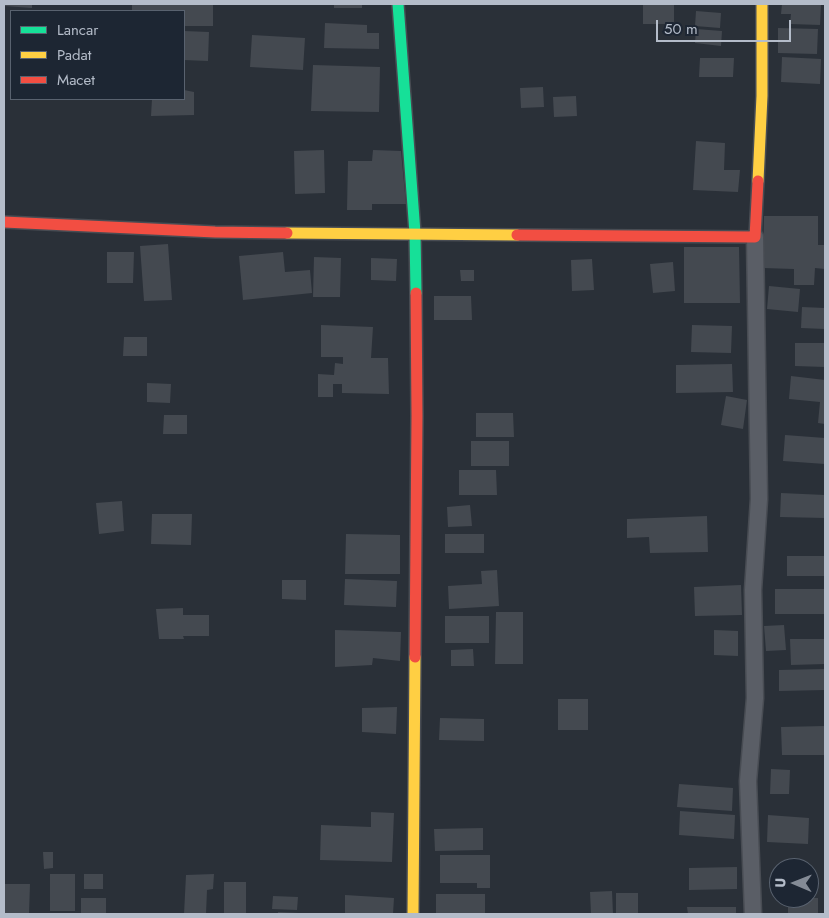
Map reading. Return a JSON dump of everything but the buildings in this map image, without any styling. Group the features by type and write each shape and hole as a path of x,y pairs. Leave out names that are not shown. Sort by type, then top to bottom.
{"street":[{"path":"398,4 415,233 417,416 413,914"},
{"path":"753,914 748,781 755,698 754,590 759,499 756,236 762,96 762,4"},
{"path":"4,222 214,232 756,236"}],"traffic: fast":[{"path":"398,4 415,233 416,293"}],"traffic: slow":[{"path":"758,181 762,96 762,4"},
{"path":"287,233 517,235"},
{"path":"413,914 415,657"}],"traffic: jam":[{"path":"517,235 755,237 758,181"},
{"path":"4,222 215,232 287,233"},
{"path":"415,657 416,293"}]}
